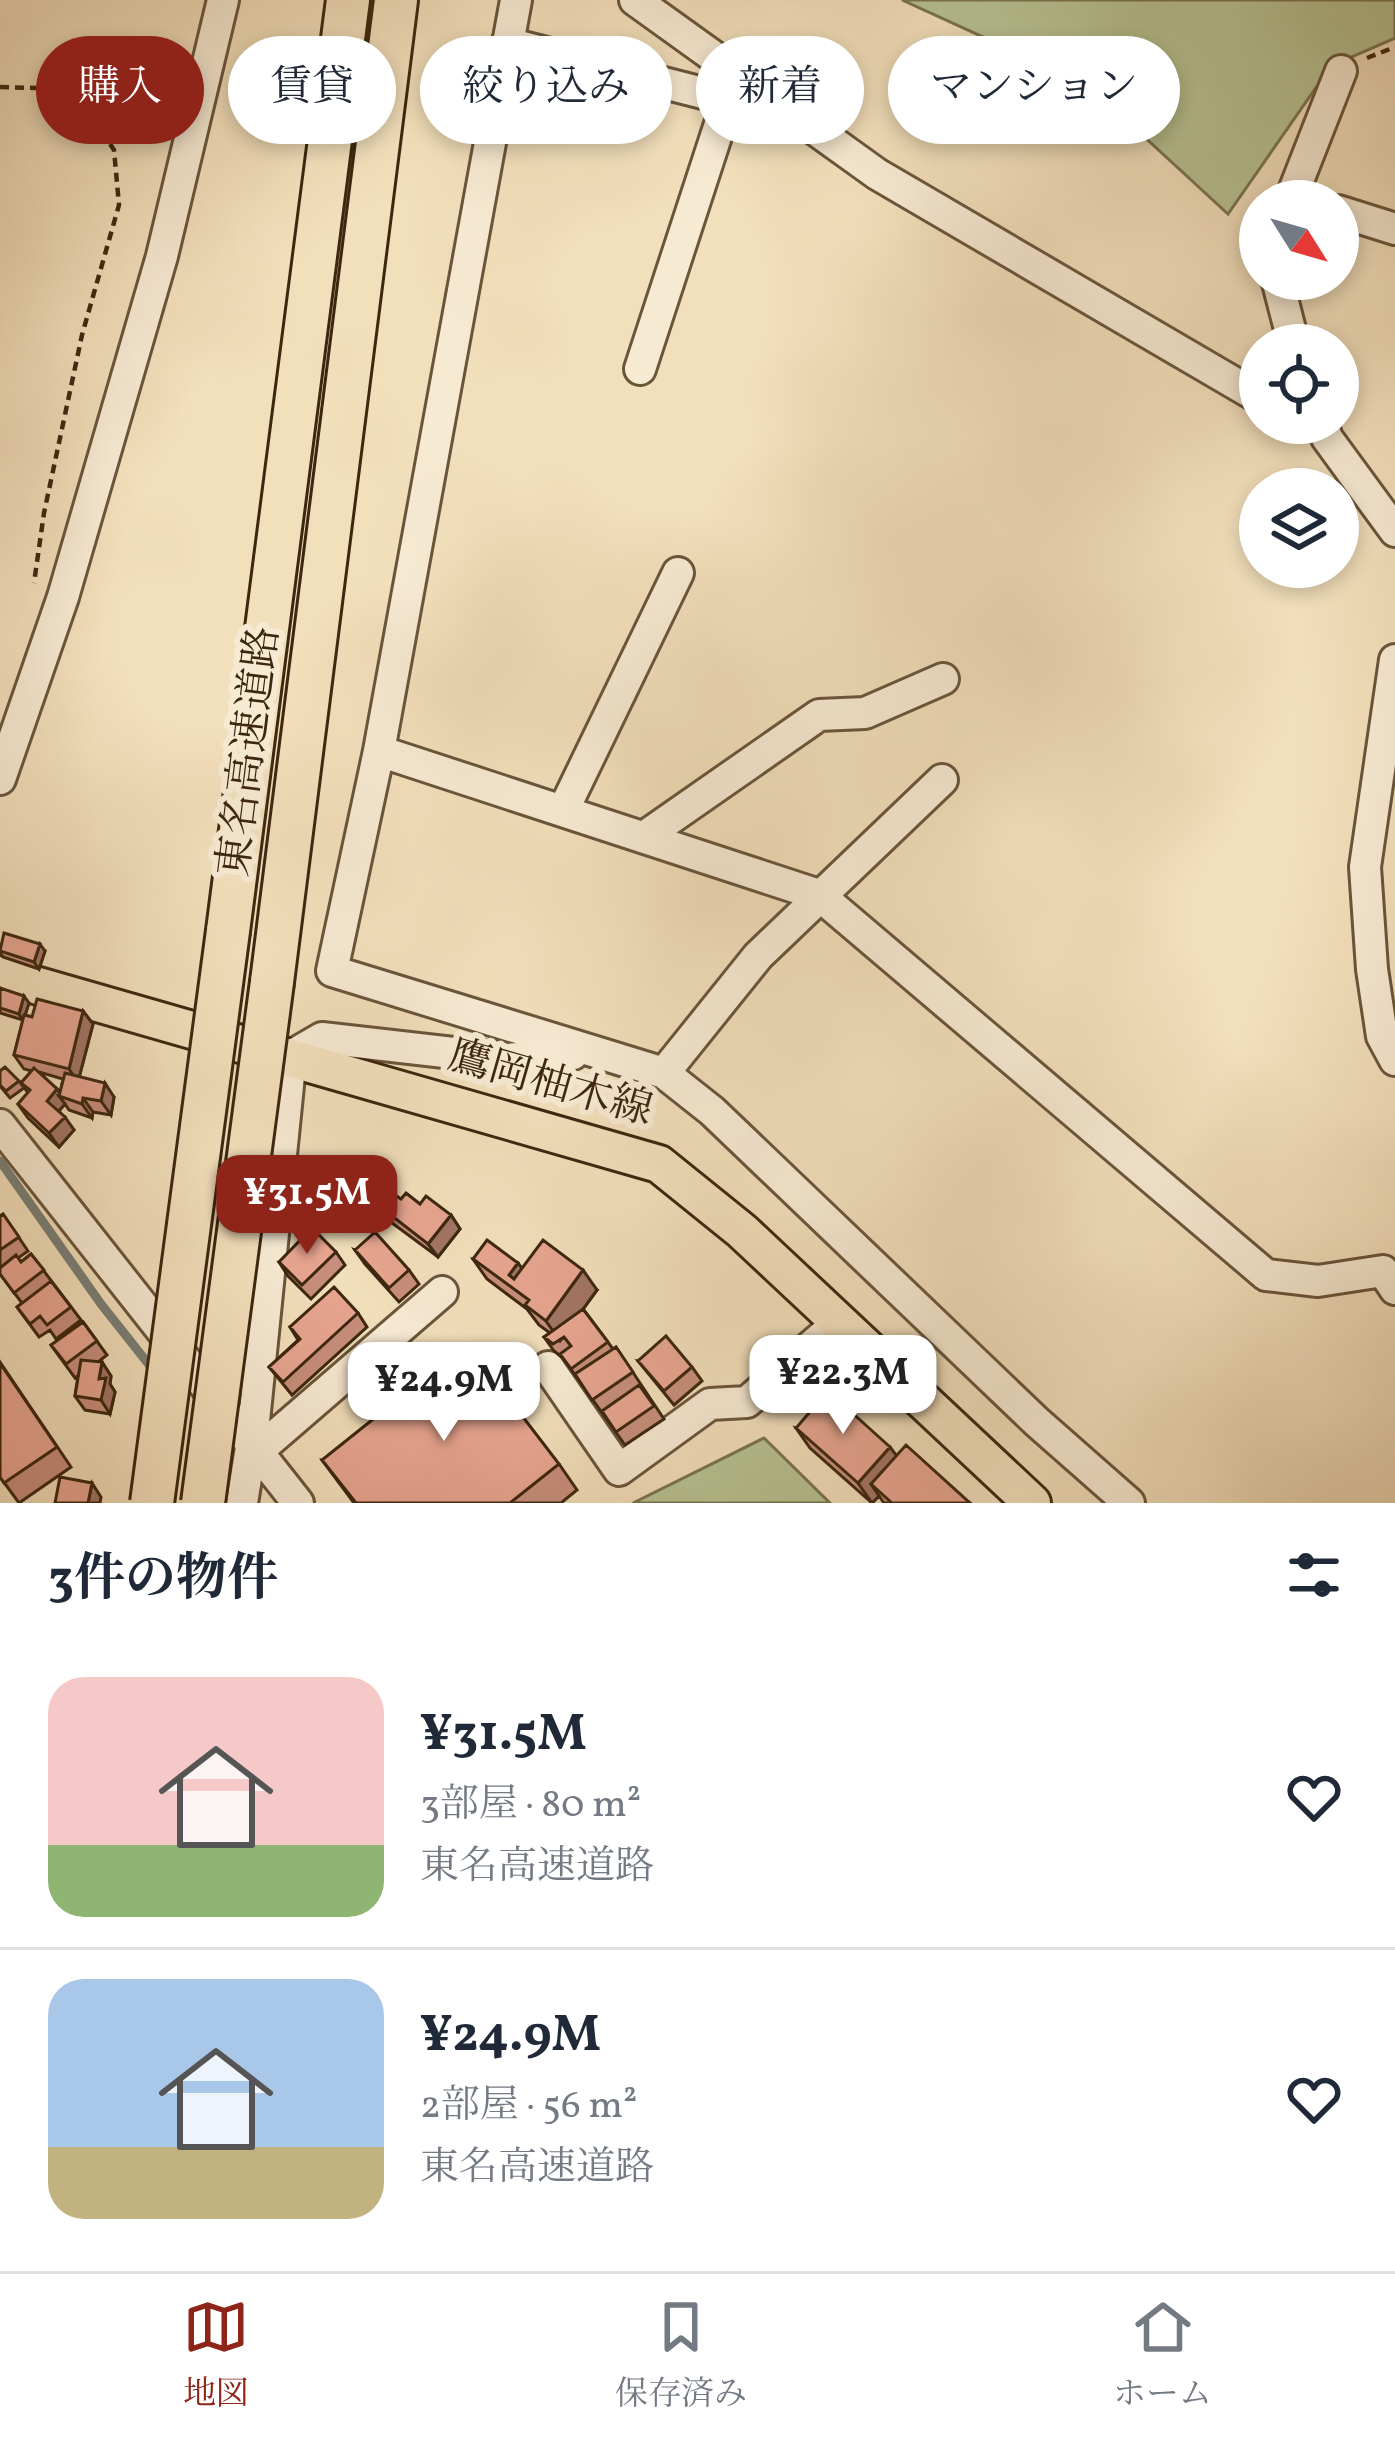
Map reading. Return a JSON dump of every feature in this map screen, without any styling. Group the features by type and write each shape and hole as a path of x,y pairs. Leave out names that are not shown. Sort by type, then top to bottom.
{"highway":[{"name":"東名高速道路","path":"152,1503 348,0"},
{"name":"東名高速道路","path":"203,1503 396,0"}],"main road":[{"name":"鷹岡柚木線","path":"0,975 659,1165 742,1231 1031,1503"}],"street":[{"path":"0,778 63,597 162,256 223,0"},
{"path":"509,36 516,0"},
{"path":"634,0 696,55"},
{"path":"1304,180 1341,71"},
{"path":"490,144 379,751 332,970 664,1073 712,1111 1037,1422 1129,1503"},
{"path":"640,369 712,144"},
{"path":"836,144 877,174 1239,386"},
{"path":"1359,218 1395,229"},
{"path":"1329,444 1395,531"},
{"path":"563,811 678,573"},
{"path":"1395,660 1365,867 1382,1036 1395,1060"},
{"path":"644,837 820,715 865,712 943,679"},
{"path":"379,751 819,895 1266,1275 1318,1281 1383,1271 1395,1289"},
{"path":"664,1073 758,956 942,780"},
{"path":"242,1503 256,1445 291,1056 322,1038 506,1059 595,1052"},
{"path":"0,1124 298,1503"},
{"path":"256,1445 442,1292"},
{"path":"548,1367 619,1470 710,1404 747,1402 839,1322"}],"path":[{"path":"0,87 36,88 83,102 114,150 119,205 82,334 44,513 32,598"}],"green space":[{"path":"902,0 1395,0 1395,38 1331,66 1252,180 1239,180 1239,198 1228,214 1152,144 1180,144 1180,36 981,36"},
{"path":"764,1438 830,1503 633,1503"}],"building":[{"path":"4,933 40,944 34,962 0,951"},
{"path":"0,988 24,996 19,1014 0,1008"},
{"path":"37,999 83,1011 69,1069 14,1055 24,1015 32,1017"},
{"path":"5,1067 19,1081 6,1091 0,1085 0,1071"},
{"path":"34,1068 57,1089 47,1101 65,1117 49,1133 18,1104 30,1090 21,1083"},
{"path":"65,1073 105,1083 101,1101 83,1098 82,1104 59,1096"},
{"path":"334,1172 382,1183 379,1199 330,1189"},
{"path":"406,1193 420,1204 426,1196 451,1215 428,1244 383,1209 395,1195 401,1199"},
{"path":"0,1216 19,1237 0,1250"},
{"path":"312,1228 336,1252 302,1285 279,1262"},
{"path":"375,1232 409,1270 389,1288 355,1250"},
{"path":"487,1240 518,1263 509,1275 514,1279 543,1240 583,1270 546,1321 525,1305 529,1300 473,1259"},
{"path":"31,1254 44,1270 14,1293 0,1268 16,1255 21,1262"},
{"path":"51,1281 71,1307 47,1325 40,1316 30,1324 17,1307"},
{"path":"334,1287 358,1313 283,1382 269,1367 300,1339 290,1327"},
{"path":"583,1309 608,1342 571,1369 560,1354 571,1346 564,1337 553,1344 544,1337"},
{"path":"83,1322 97,1341 66,1364 51,1345"},
{"path":"666,1336 692,1367 664,1391 638,1361"},
{"path":"467,1344 559,1464 510,1503 356,1503 322,1460"},
{"path":"616,1347 633,1372 592,1400 575,1374"},
{"path":"81,1360 102,1362 99,1379 106,1378 101,1400 75,1396"},
{"path":"0,1363 57,1447 4,1483 0,1477"},
{"path":"639,1385 654,1406 616,1432 602,1411"},
{"path":"828,1391 890,1447 858,1483 796,1428"},
{"path":"906,1445 970,1503 892,1503 871,1484"},
{"path":"60,1477 92,1483 88,1503 55,1503"}],"waterway":[{"path":"0,1161 154,1371"}]}
